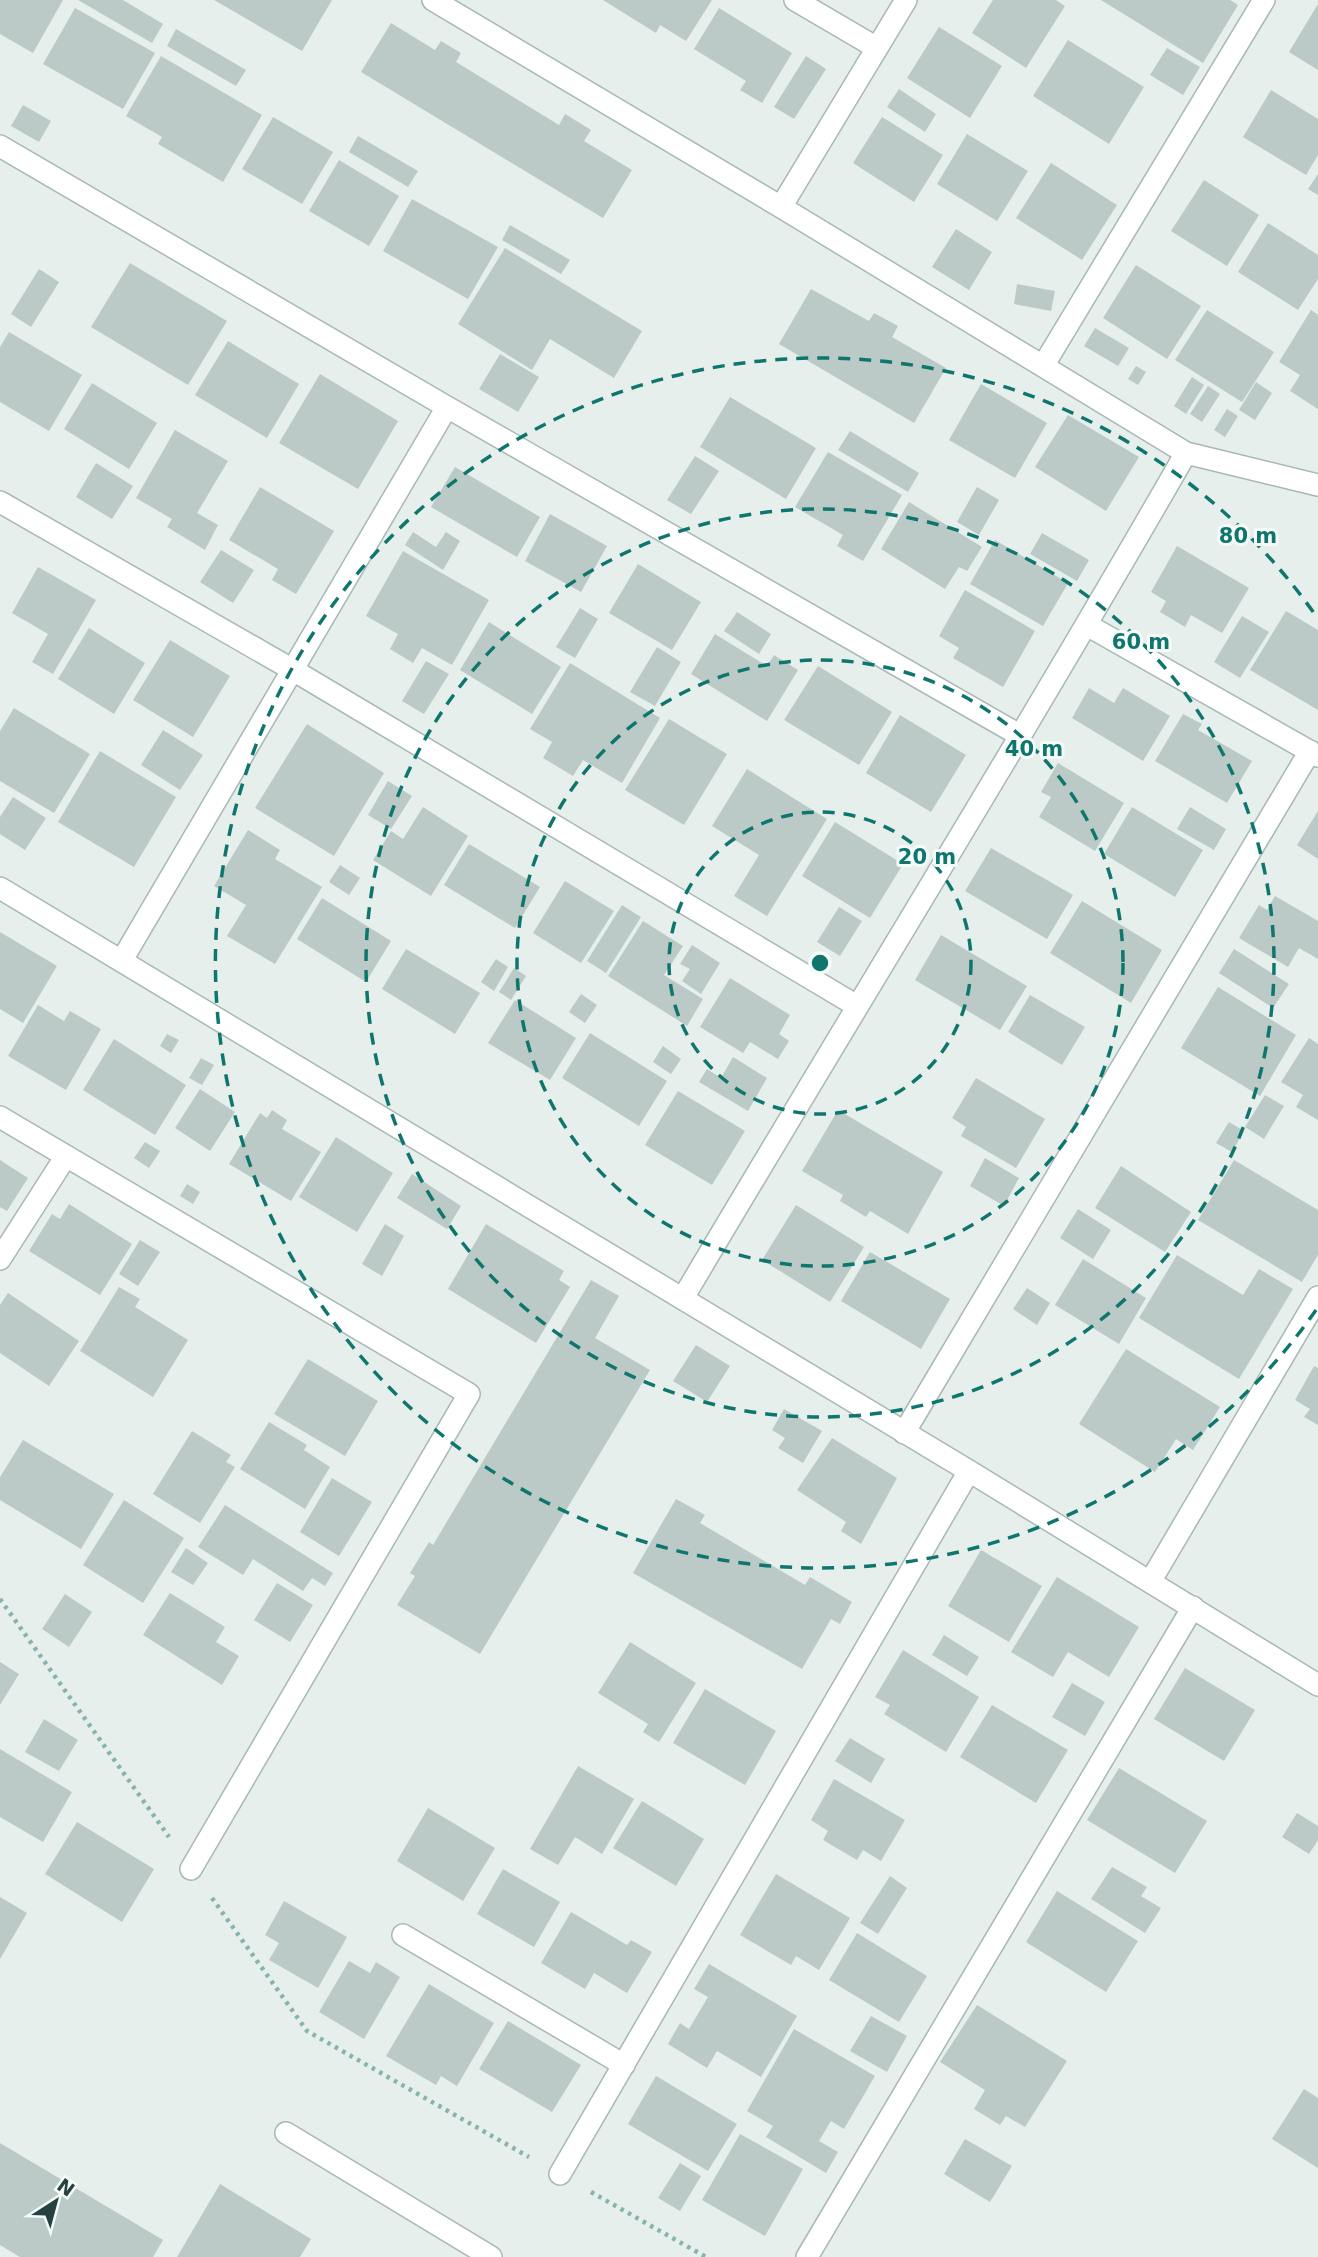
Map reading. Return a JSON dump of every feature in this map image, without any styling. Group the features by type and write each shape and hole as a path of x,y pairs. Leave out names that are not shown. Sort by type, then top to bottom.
{"street":[{"path":"433,0 1186,453 1318,485"},
{"path":"796,0 877,48"},
{"path":"781,207 906,0"},
{"path":"1043,366 1264,0"},
{"path":"0,146 447,408 1021,736"},
{"path":"122,960 447,408"},
{"path":"683,1298 1021,736 1186,453"},
{"path":"0,502 293,670 857,1006"},
{"path":"904,1433 1314,753 1087,625"},
{"path":"0,888 683,1298 1318,1685"},
{"path":"0,1118 469,1394 191,1869"},
{"path":"0,1259 65,1156"},
{"path":"1150,1582 1318,1297"},
{"path":"560,2174 969,1471"},
{"path":"807,2257 1193,1607"},
{"path":"403,1935 624,2064"},
{"path":"286,2133 491,2257"}],"path":[{"path":"0,1599 307,2031 706,2257"}],"building":[{"path":"0,0 63,0 33,53 0,34"},
{"path":"78,0 123,0 163,24 152,43"},
{"path":"214,0 332,0 302,51"},
{"path":"603,0 712,0 686,41 660,25 656,33"},
{"path":"993,0 1056,0 1065,6 1026,68 972,33"},
{"path":"1101,0 1230,0 1238,5 1203,63"},
{"path":"1318,4 1318,70 1289,52"},
{"path":"75,8 155,53 123,109 43,64"},
{"path":"719,8 792,53 762,103 740,90 746,81 694,49"},
{"path":"391,23 435,50 441,41 461,53 456,62 559,125 565,114 591,130 584,141 632,170 603,218 361,72"},
{"path":"939,27 1002,66 970,118 907,78"},
{"path":"176,29 246,70 236,86 167,46"},
{"path":"1068,40 1144,87 1109,144 1033,96"},
{"path":"1167,48 1200,67 1183,95 1150,75"},
{"path":"161,56 262,115 223,182 158,144 162,137 126,116"},
{"path":"806,56 826,69 794,119 774,107"},
{"path":"899,89 936,114 925,132 887,107"},
{"path":"1271,90 1318,119 1318,155 1306,175 1243,137"},
{"path":"23,105 51,121 39,142 11,126"},
{"path":"273,117 333,152 302,204 242,169"},
{"path":"882,117 943,155 914,202 853,163"},
{"path":"967,134 1028,171 997,221 937,184"},
{"path":"358,136 418,171 408,187 349,152"},
{"path":"339,160 399,196 369,246 309,211"},
{"path":"1051,163 1117,205 1082,260 1016,218"},
{"path":"1318,174 1318,195 1308,189"},
{"path":"1204,180 1259,215 1227,266 1171,231"},
{"path":"412,199 498,247 468,299 383,251"},
{"path":"1268,223 1318,255 1318,279 1298,310 1238,272"},
{"path":"510,225 570,260 561,274 502,240"},
{"path":"956,229 992,252 969,290 932,267"},
{"path":"505,248 642,331 614,378 550,339 532,370 458,324"},
{"path":"130,263 227,321 188,385 91,327"},
{"path":"1136,265 1201,306 1167,359 1103,318"},
{"path":"39,269 59,282 31,327 11,314"},
{"path":"1017,284 1055,291 1051,311 1014,304"},
{"path":"811,289 869,321 874,313 898,326 892,337 946,368 914,423 779,344"},
{"path":"1207,310 1274,352 1242,402 1175,360"},
{"path":"1311,310 1318,315 1318,409 1290,391 1300,375 1279,362"},
{"path":"1095,328 1129,348 1118,366 1084,346"},
{"path":"9,332 82,375 49,431 0,402 0,347"},
{"path":"228,341 299,384 267,438 195,395"},
{"path":"500,354 539,377 518,412 479,389"},
{"path":"1136,366 1146,372 1138,385 1128,379"},
{"path":"320,374 398,421 358,489 279,443"},
{"path":"1192,377 1204,385 1186,414 1174,406"},
{"path":"1256,382 1272,393 1255,420 1239,410"},
{"path":"92,383 157,423 129,469 64,429"},
{"path":"981,384 1047,423 1015,478 949,440"},
{"path":"1208,386 1220,394 1202,422 1190,414"},
{"path":"730,397 816,448 786,499 700,447"},
{"path":"1227,409 1238,416 1225,437 1214,430"},
{"path":"1068,415 1139,457 1106,511 1035,467"},
{"path":"175,430 228,461 197,513 218,525 205,550 167,527 172,519 136,498"},
{"path":"850,431 919,473 908,492 838,450"},
{"path":"828,452 902,495 863,561 837,546 843,535 795,507"},
{"path":"695,456 719,471 691,514 667,500"},
{"path":"96,463 133,486 112,519 76,497"},
{"path":"455,467 540,517 517,557 431,507"},
{"path":"260,487 334,531 296,594 272,580 278,569 229,540"},
{"path":"977,487 999,500 979,535 957,522"},
{"path":"909,502 982,547 967,571 959,567 945,589 881,549"},
{"path":"550,514 607,546 581,592 525,561"},
{"path":"413,532 436,547 446,532 460,541 443,570 405,545"},
{"path":"1042,533 1089,560 1077,581 1030,554"},
{"path":"995,540 1068,583 1043,626 970,584"},
{"path":"1177,546 1249,588 1222,633 1191,615 1185,627 1160,612 1166,601 1151,592"},
{"path":"221,550 254,570 233,603 200,582"},
{"path":"403,551 489,600 452,665 422,648 413,663 390,649 398,634 366,616"},
{"path":"638,564 701,602 672,650 609,613"},
{"path":"38,567 96,600 53,674 32,662 48,634 12,613"},
{"path":"965,590 1035,631 1003,687 953,658 959,648 939,636"},
{"path":"580,608 598,619 575,658 556,647"},
{"path":"1286,611 1318,630 1318,710 1250,670"},
{"path":"737,612 771,634 759,654 724,631"},
{"path":"1242,616 1269,632 1240,678 1214,662"},
{"path":"489,622 561,667 532,714 460,670"},
{"path":"89,628 145,663 114,714 58,679"},
{"path":"715,634 767,666 774,655 798,670 767,721 691,674"},
{"path":"170,640 230,676 193,737 133,700"},
{"path":"657,647 681,662 655,706 630,692"},
{"path":"426,661 449,674 424,714 402,701"},
{"path":"570,663 660,718 622,783 583,760 573,776 543,758 552,742 530,729"},
{"path":"818,666 892,712 859,765 784,720"},
{"path":"1089,688 1114,703 1123,688 1170,716 1143,761 1072,718"},
{"path":"14,708 90,754 54,813 0,781 0,731"},
{"path":"1183,714 1202,724 1198,730 1252,761 1227,803 1155,761"},
{"path":"900,715 966,755 931,812 866,773"},
{"path":"669,719 727,754 684,825 625,790"},
{"path":"307,724 384,773 334,856 255,808"},
{"path":"163,730 203,755 180,790 141,765"},
{"path":"100,751 176,797 134,867 58,822"},
{"path":"1058,763 1124,803 1095,851 1039,817 1051,797 1041,792"},
{"path":"747,769 827,819 767,916 734,896 759,855 712,826"},
{"path":"388,781 412,796 391,829 368,815"},
{"path":"13,797 46,818 25,850 0,834 0,817"},
{"path":"423,807 468,836 431,896 373,860 391,831 403,839"},
{"path":"1132,807 1203,850 1175,897 1104,854"},
{"path":"1190,807 1226,829 1214,850 1177,829"},
{"path":"1318,811 1318,859 1297,845"},
{"path":"835,822 903,864 870,918 802,876"},
{"path":"248,830 280,850 275,859 322,887 275,964 227,936 246,905 214,886"},
{"path":"469,844 540,887 515,928 444,885"},
{"path":"991,848 1073,895 1047,939 965,891"},
{"path":"340,865 360,878 349,895 329,882"},
{"path":"565,881 614,911 581,963 533,933"},
{"path":"1275,896 1318,921 1318,959 1299,948 1288,967 1239,938 1259,905 1267,910"},
{"path":"322,898 391,941 366,982 297,939"},
{"path":"1082,901 1162,950 1131,1003 1050,953"},
{"path":"622,905 641,917 606,973 587,961"},
{"path":"839,907 862,921 840,956 817,942"},
{"path":"643,921 683,946 664,975 703,999 687,1026 608,976"},
{"path":"0,932 57,966 23,1023 0,1009"},
{"path":"941,935 1027,986 1000,1030 915,980"},
{"path":"692,945 720,963 701,994 682,981 690,969 680,964"},
{"path":"406,949 480,993 455,1034 382,989"},
{"path":"1234,949 1289,984 1273,1008 1219,973"},
{"path":"496,959 508,967 494,991 481,982"},
{"path":"514,968 526,976 511,1000 499,992"},
{"path":"730,978 790,1015 779,1034 789,1041 778,1059 750,1042 743,1053 700,1027"},
{"path":"1218,987 1296,1035 1260,1096 1181,1048"},
{"path":"581,994 597,1005 585,1023 569,1012"},
{"path":"1030,995 1085,1027 1062,1065 1008,1032"},
{"path":"515,1000 576,1038 550,1080 488,1043"},
{"path":"38,1005 64,1021 70,1011 101,1029 66,1090 8,1056"},
{"path":"590,1033 667,1081 639,1126 562,1078"},
{"path":"167,1034 179,1040 171,1053 160,1046"},
{"path":"1309,1038 1318,1044 1318,1120 1296,1107 1303,1095 1281,1082"},
{"path":"114,1039 186,1085 155,1135 83,1090"},
{"path":"663,1046 681,1059 671,1074 653,1062"},
{"path":"733,1057 767,1078 748,1111 699,1082 707,1069 721,1078"},
{"path":"201,1058 214,1065 202,1085 189,1078"},
{"path":"976,1078 1045,1119 1016,1168 961,1136 966,1127 952,1118"},
{"path":"200,1089 235,1112 210,1151 175,1128"},
{"path":"678,1091 745,1131 712,1185 645,1145"},
{"path":"1265,1095 1284,1106 1264,1139 1245,1127"},
{"path":"272,1110 287,1120 282,1129 321,1152 291,1201 229,1164 260,1113 267,1118"},
{"path":"838,1110 943,1172 908,1234 870,1211 866,1217 840,1201 843,1195 802,1171"},
{"path":"1229,1122 1244,1131 1232,1152 1216,1143"},
{"path":"336,1137 393,1173 357,1232 299,1197"},
{"path":"145,1142 160,1151 149,1168 134,1158"},
{"path":"985,1158 1019,1178 1004,1206 970,1186"},
{"path":"0,1160 28,1178 7,1211 0,1207"},
{"path":"1234,1160 1318,1210 1318,1255 1302,1282 1198,1220"},
{"path":"1121,1166 1191,1212 1165,1252 1095,1208"},
{"path":"412,1174 461,1206 447,1229 397,1198"},
{"path":"187,1184 200,1192 193,1204 180,1196"},
{"path":"69,1204 132,1244 100,1295 29,1251 52,1214 60,1219"},
{"path":"796,1205 864,1247 830,1302 762,1260"},
{"path":"1078,1209 1111,1230 1093,1259 1060,1238"},
{"path":"385,1224 404,1236 382,1276 362,1264"},
{"path":"486,1224 564,1271 559,1280 570,1287 536,1343 448,1289"},
{"path":"140,1240 160,1252 138,1286 119,1274"},
{"path":"870,1252 950,1299 921,1349 841,1301"},
{"path":"1177,1255 1243,1295 1259,1269 1293,1289 1239,1379 1139,1318"},
{"path":"1083,1259 1146,1298 1119,1344 1055,1305"},
{"path":"591,1280 619,1296 595,1338 650,1370 480,1654 397,1605 415,1576 410,1573 429,1542 433,1545"},
{"path":"119,1287 140,1299 135,1307 188,1340 153,1397 80,1351"},
{"path":"1027,1288 1050,1303 1037,1325 1013,1309"},
{"path":"8,1293 79,1341 49,1386 0,1353 0,1305"},
{"path":"696,1345 730,1366 707,1402 673,1381"},
{"path":"1126,1349 1220,1407 1193,1450 1176,1439 1155,1472 1079,1424"},
{"path":"308,1359 378,1401 345,1456 274,1414"},
{"path":"1314,1366 1318,1368 1318,1425 1304,1417 1310,1409 1295,1400"},
{"path":"784,1409 822,1431 803,1463 778,1448 785,1438 772,1430"},
{"path":"269,1422 307,1445 304,1450 330,1467 305,1509 240,1469"},
{"path":"192,1431 231,1455 226,1462 235,1467 200,1523 153,1494"},
{"path":"832,1438 897,1478 861,1544 841,1531 846,1522 797,1490"},
{"path":"23,1440 114,1494 81,1549 0,1500 0,1477"},
{"path":"332,1478 372,1502 339,1556 300,1532"},
{"path":"676,1499 705,1515 700,1523 805,1585 810,1577 852,1602 840,1624 831,1619 802,1669 633,1573"},
{"path":"124,1500 184,1538 143,1603 83,1565"},
{"path":"225,1505 333,1573 325,1586 312,1578 303,1591 253,1559 243,1575 198,1547"},
{"path":"186,1548 208,1563 193,1585 171,1572"},
{"path":"981,1550 1042,1586 1009,1642 948,1606"},
{"path":"1057,1577 1139,1627 1109,1677 1068,1652 1053,1677 1011,1652"},
{"path":"277,1583 313,1605 290,1642 254,1620"},
{"path":"170,1593 225,1627 216,1642 239,1656 222,1685 143,1635"},
{"path":"65,1594 92,1612 69,1647 42,1629"},
{"path":"944,1635 979,1657 967,1676 932,1655"},
{"path":"630,1642 696,1683 659,1742 643,1732 648,1724 598,1693"},
{"path":"903,1650 979,1697 946,1752 884,1714 890,1705 875,1697"},
{"path":"0,1662 19,1674 0,1705"},
{"path":"1185,1668 1255,1710 1224,1761 1154,1719"},
{"path":"1072,1683 1105,1702 1085,1736 1052,1717"},
{"path":"705,1689 776,1731 745,1785 673,1743"},
{"path":"992,1705 1068,1750 1036,1803 960,1757"},
{"path":"44,1719 78,1740 59,1771 25,1752"},
{"path":"850,1738 885,1759 871,1783 835,1761"},
{"path":"0,1749 72,1792 43,1842 0,1817"},
{"path":"578,1766 634,1799 602,1854 575,1837 558,1865 530,1849"},
{"path":"1119,1768 1207,1821 1175,1873 1087,1820"},
{"path":"834,1779 905,1820 881,1861 863,1850 857,1860 823,1840 828,1831 811,1820"},
{"path":"642,1801 704,1839 676,1886 613,1848"},
{"path":"428,1808 495,1848 463,1901 397,1861"},
{"path":"1297,1813 1318,1826 1318,1840 1309,1854 1282,1837"},
{"path":"77,1822 154,1869 122,1922 45,1874"},
{"path":"1112,1867 1147,1887 1141,1896 1161,1908 1145,1933 1091,1899"},
{"path":"503,1869 560,1902 534,1947 477,1914"},
{"path":"776,1874 850,1918 819,1970 796,1956 791,1965 740,1935"},
{"path":"890,1876 907,1888 878,1934 860,1923"},
{"path":"1057,1891 1138,1941 1106,1992 1026,1942"},
{"path":"0,1897 27,1913 0,1959"},
{"path":"284,1901 347,1937 318,1988 269,1960 279,1943 265,1935"},
{"path":"571,1912 627,1945 631,1940 652,1952 627,1993 594,1973 585,1989 541,1963"},
{"path":"857,1933 927,1976 899,2022 829,1980"},
{"path":"349,1961 370,1973 376,1962 400,1977 364,2039 319,2012"},
{"path":"709,1964 797,2016 761,2077 717,2051 707,2068 668,2044 680,2023 689,2029 708,1997 694,1989"},
{"path":"429,1984 494,2023 457,2086 441,2076 436,2085 386,2056"},
{"path":"977,2005 1067,2061 1025,2127 1006,2116 1000,2125 974,2109 985,2090 940,2062"},
{"path":"871,2016 907,2036 887,2072 850,2051"},
{"path":"508,2021 581,2065 552,2112 479,2069"},
{"path":"794,2029 875,2076 844,2129 831,2121 819,2141 838,2152 826,2173 766,2137 773,2126 747,2111"},
{"path":"656,2076 737,2124 708,2171 628,2124"},
{"path":"1304,2089 1318,2098 1318,2168 1272,2139"},
{"path":"740,2134 803,2169 765,2236 702,2200"},
{"path":"965,2139 1012,2166 990,2202 944,2174"},
{"path":"0,2143 163,2240 153,2257 20,2257 0,2245"},
{"path":"680,2163 701,2176 680,2211 658,2198"},
{"path":"220,2184 311,2239 300,2257 177,2257"}]}
